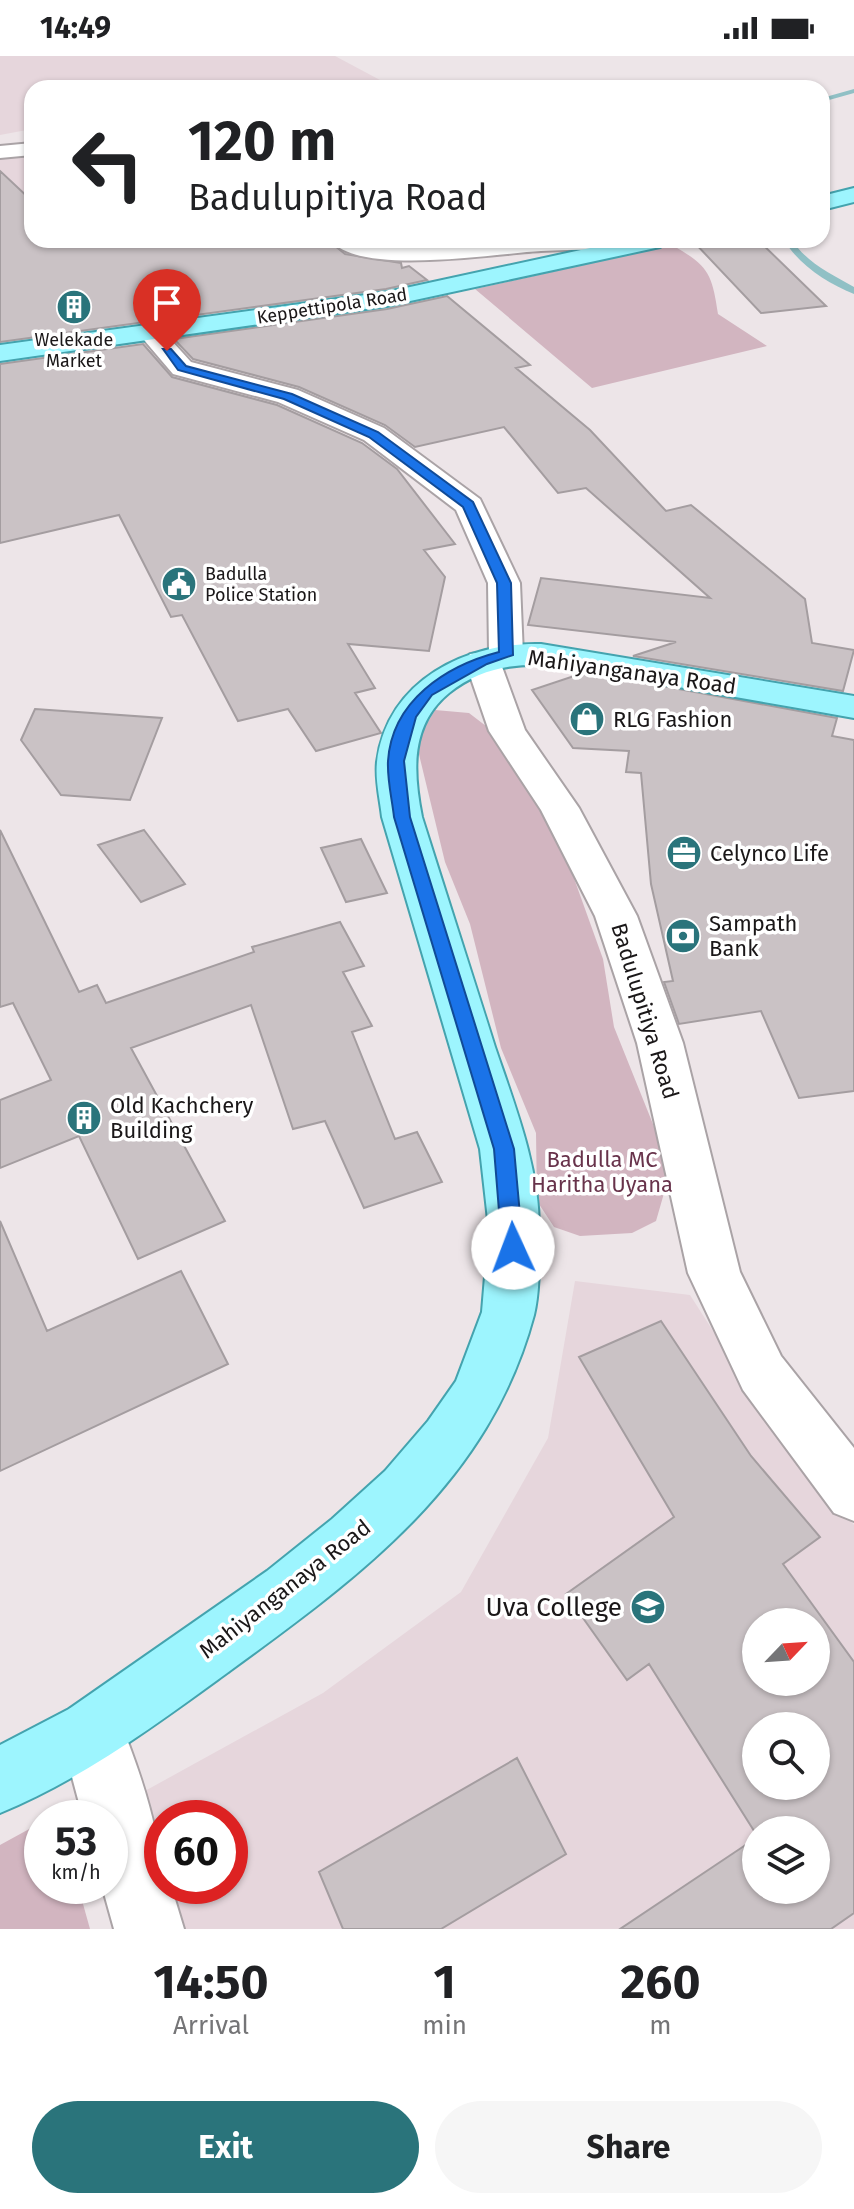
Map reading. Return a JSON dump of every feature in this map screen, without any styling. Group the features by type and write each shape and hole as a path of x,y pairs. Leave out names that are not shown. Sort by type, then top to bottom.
{"main road":[{"path":"830,201 854,195"},
{"name":"Keppettipola Road","path":"0,353 387,299 625,248"},
{"name":"Mahiyanganaya Road","path":"0,1780 92,1732 288,1592 353,1540 405,1491 448,1440 478,1394 494,1357 508,1312 513,1242 504,1149 402,817 396,761 408,717 427,692 494,658 577,659 854,707"}],"street":[{"path":"0,152 24,150"},
{"path":"361,248 418,255 496,248"},
{"name":"Badulupitiya Road","path":"152,334 182,368 288,396 374,434 469,505 504,583 494,658 507,731 560,808 616,916 660,1043 714,1273 762,1373 854,1493"},
{"path":"92,1732 149,1929"}],"shaded area":[{"path":"0,56 335,56 380,80 24,80 24,130 0,135"},
{"path":"24,150 24,244 0,258 0,152"},
{"name":"Uva College","path":"575,1281 690,1295 790,1451 854,1525 854,1929 185,1929 177,1904 248,1904 248,1800 145,1800 143,1792 323,1693 461,1592 548,1438"}],"green space":[{"path":"659,248 677,248 707,272 718,314 767,346 592,388 475,289"},
{"name":"Badulla MC Haritha Uyana","path":"435,710 469,713 499,736 557,831 603,959 614,1027 671,1169 656,1221 632,1233 580,1236 554,1227 537,1201 536,1133 501,1048 470,924 445,862 416,742"},
{"path":"24,1832 24,1904 83,1904 90,1929 0,1929 0,1845"}],"building":[{"path":"0,171 24,194 24,248 338,248 345,254 401,263 402,268 409,266 427,280 386,289 0,342"},
{"path":"700,248 766,248 826,306 761,313"},
{"path":"447,296 530,365 516,368 590,430 666,511 691,505 805,599 812,643 854,650 843,691 633,656 676,642 528,625 541,578 710,598 586,488 558,493 504,427 415,447 385,425 299,387 193,359 174,339 387,309"},
{"path":"143,344 172,377 277,405 362,443 397,469 455,544 424,550 445,577 429,651 348,644 375,688 355,693 381,733 316,751 288,709 238,721 182,615 171,617 119,515 0,543 0,364"},
{"path":"586,672 837,718 832,736 854,740 854,1091 799,1098 761,1011 679,1024 664,982 673,981 651,884 641,773 626,772 629,751 573,748 532,690"},
{"path":"35,709 162,718 130,800 61,795 21,740"},
{"path":"0,830 79,992 97,985 106,1003 254,952 252,947 340,922 364,966 343,972 372,1026 352,1032 395,1139 417,1132 442,1182 364,1208 325,1121 293,1129 251,1005 131,1048 225,1221 138,1259 79,1136 0,1168 0,1100 51,1080 13,1003 0,1007"},
{"path":"144,830 185,884 141,902 98,845"},
{"path":"361,839 387,893 346,902 321,848"},
{"path":"0,1221 47,1331 181,1271 228,1364 0,1471"},
{"path":"661,1321 751,1456 820,1537 783,1564 815,1608 742,1608 742,1696 830,1696 830,1629 854,1662 854,1913 831,1929 620,1929 742,1847 742,1904 830,1904 830,1816 745,1816 649,1664 627,1680 566,1594 674,1517 579,1357"},
{"path":"517,1758 566,1854 441,1929 343,1929 319,1872"}],"waterway":[{"path":"830,98 854,91"},
{"path":"793,248 811,266 854,291"}],"place":[{"name":"Welekade Market","path":"74,307"},
{"name":"Badulla Police Station","path":"179,584"},
{"name":"RLG Fashion","path":"587,719"},
{"name":"Celynco Life","path":"684,853"},
{"name":"Sampath Bank","path":"683,936"},
{"name":"Old Kachchery Building","path":"84,1118"},
{"name":"Uva College","path":"648,1607"}],"route":[{"path":"167,351 182,368 288,396 374,434 469,505 504,583 506,655 482,661 427,692 408,717 396,761 402,817 504,1149 514,1229 513,1248"}]}
